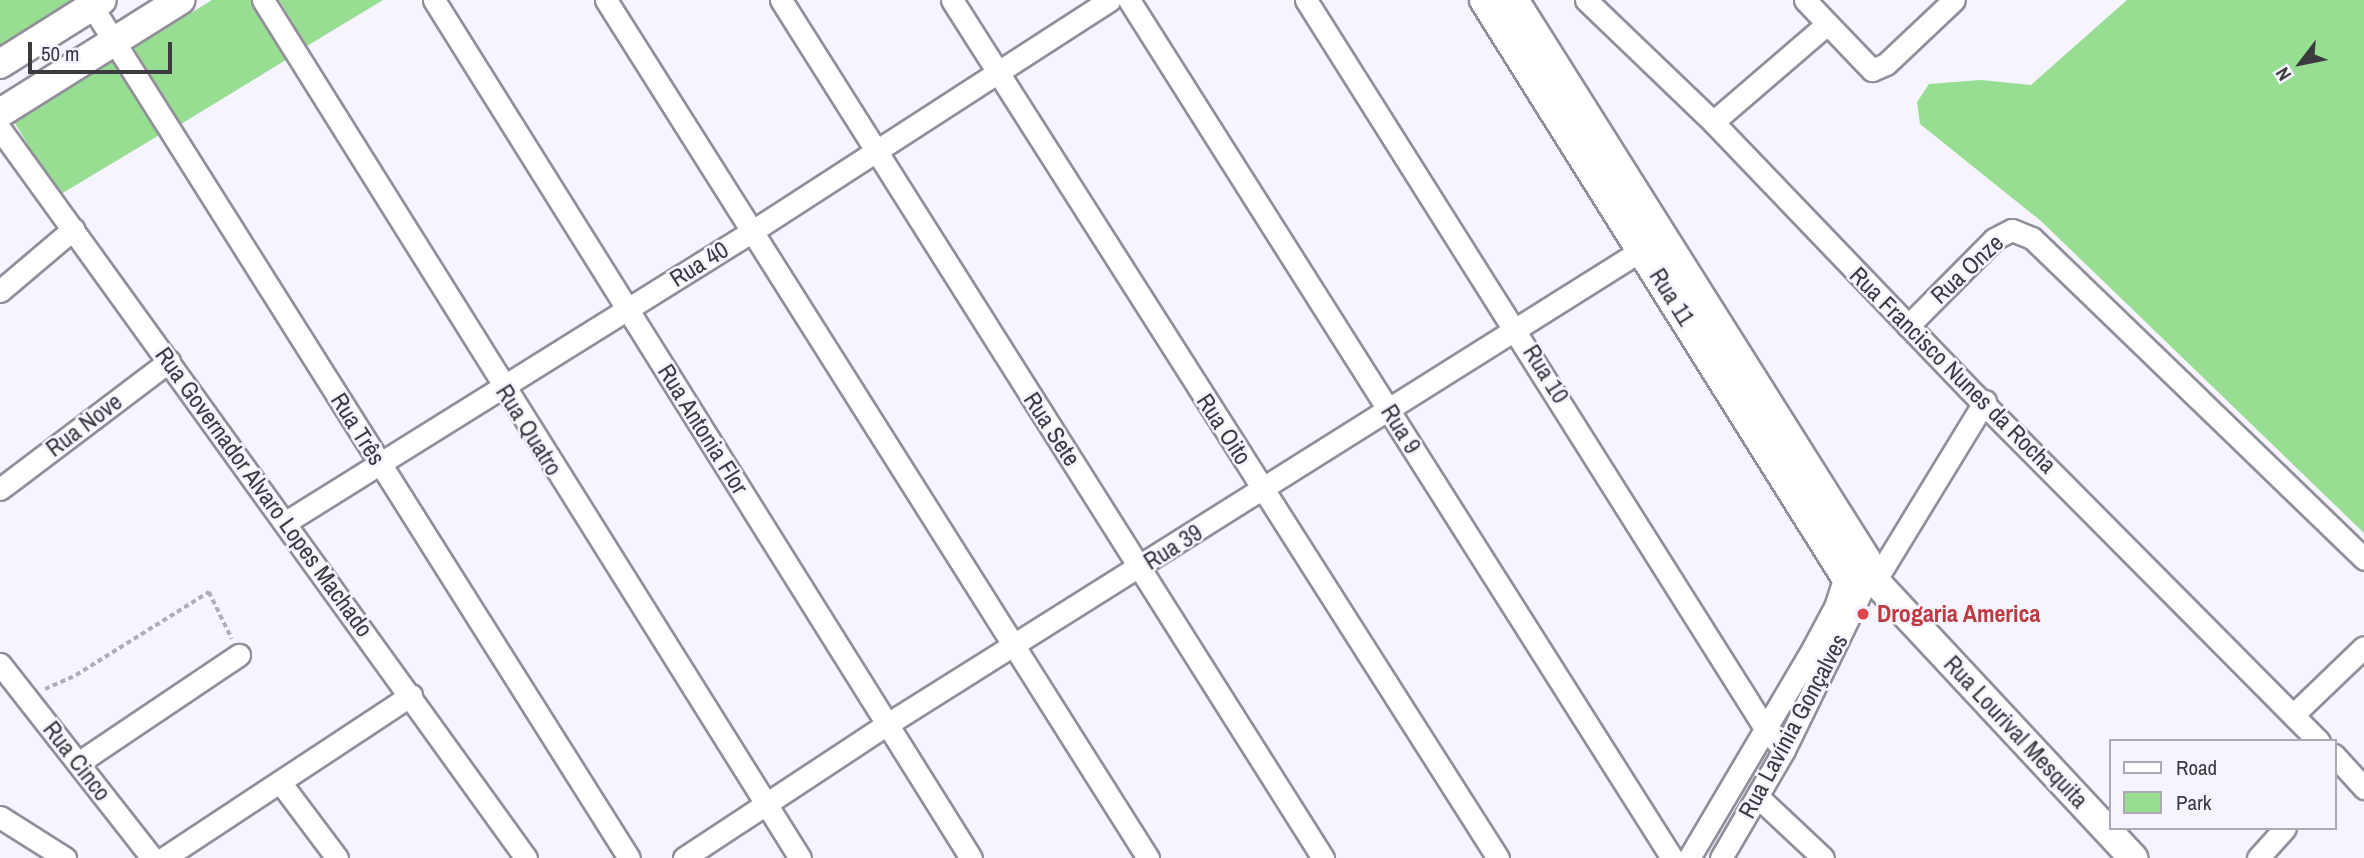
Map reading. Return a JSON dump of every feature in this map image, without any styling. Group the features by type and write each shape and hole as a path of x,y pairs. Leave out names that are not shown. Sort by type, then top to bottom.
{"main road":[{"path":"0,113 180,0"},
{"name":"Rua 11","path":"1484,0 1653,243 1863,572"},
{"name":"Rua 11","path":"1514,0 1653,243"},
{"path":"0,64 94,2"},
{"name":"Rua Lourival Mesquita","path":"1863,572 2133,858"}],"street":[{"name":"Rua Quatro","path":"263,0 501,386 800,858"},
{"name":"Rua Antonia Flor","path":"434,0 971,858"},
{"path":"607,0 1148,858"},
{"name":"Rua Sete","path":"781,0 1323,858"},
{"name":"Rua Oito","path":"952,0 1498,858"},
{"name":"Rua 40","path":"286,522 751,232 1109,0"},
{"name":"Rua 9","path":"1129,0 1672,858"},
{"name":"Rua 10","path":"1306,0 1518,329 1765,727 1784,750"},
{"name":"Rua Francisco Nunes da Rocha","path":"1586,0 1713,122 1908,326 2317,739"},
{"path":"1805,0 1872,70 1886,64 1954,0"},
{"name":"Rua Três","path":"94,2 380,465 629,858"},
{"path":"1713,122 1827,24"},
{"name":"Rua Governador Alvaro Lopes Machado","path":"0,129 411,695 526,858"},
{"path":"0,291 73,229"},
{"name":"Rua Onze","path":"1908,326 1994,239 2011,230 2032,238 2364,559"},
{"name":"Rua 39","path":"684,858 886,725 1390,411 1653,243"},
{"name":"Rua Nove","path":"0,489 169,361"},
{"name":"Rua Lavínia Gonçalves","path":"1689,858 1835,607 1863,572 1984,401"},
{"name":"Rua Lavínia Gonçalves","path":"1721,858 1784,750 1863,572"},
{"path":"2293,715 2364,647"},
{"path":"78,763 239,655"},
{"name":"Rua Cinco","path":"0,664 152,858"},
{"path":"164,858 411,695"},
{"path":"2337,764 2364,788"},
{"path":"281,782 337,858"},
{"path":"1758,797 1823,858"},
{"path":"0,817 65,858"},
{"path":"2258,858 2283,830"}],"path":[{"path":"27,697 76,675 209,592 239,655"}],"green space":[{"path":"0,0 78,0 0,51"},
{"path":"212,0 254,0 289,58 181,124 134,48"},
{"path":"279,0 383,0 307,46"},
{"path":"2127,0 2364,0 2364,533 2041,221 1920,124 1917,102 1929,84 1981,80 2031,85"},
{"path":"121,53 167,130 58,196 12,118"}],"place":[{"name":"Drogaria America","path":"1863,614"}]}
